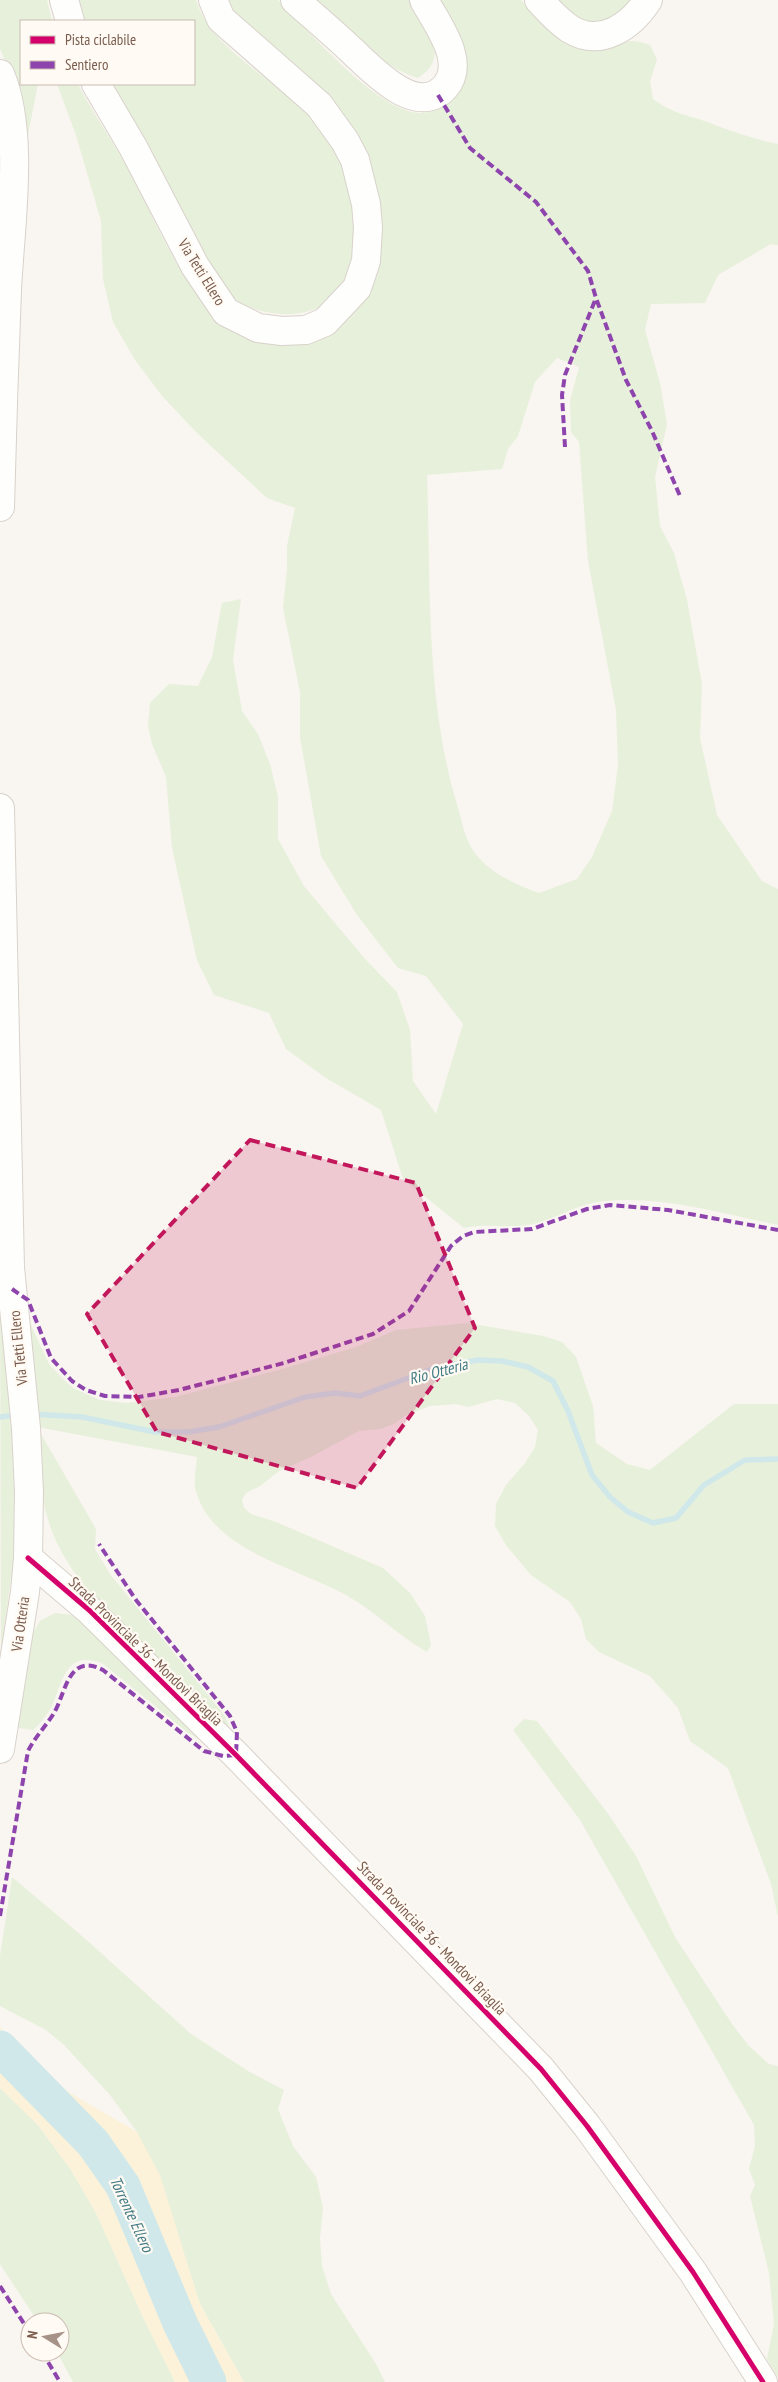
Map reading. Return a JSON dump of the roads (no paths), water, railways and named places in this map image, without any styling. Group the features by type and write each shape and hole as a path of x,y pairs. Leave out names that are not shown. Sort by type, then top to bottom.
{"main road":[{"path":"64,0 70,20"},
{"name":"Via Tetti Ellero","path":"97,85 133,147 195,266 226,312 258,328 282,331 306,330 325,322 357,288 366,261 368,227 366,204 355,160 346,141 319,106 220,19 213,0"},
{"path":"295,0 380,78 410,95 423,98 438,95 449,82 454,66 450,48 424,0"},
{"path":"539,0 557,20 572,30 588,35 605,34 621,29 638,16 648,0"},
{"path":"0,74 12,121 14,161 3,380 0,507"},
{"name":"Via Tetti Ellero","path":"0,808 10,1268 26,1428 29,1482 28,1558"},
{"name":"Via Otteria","path":"0,1749 15,1662 28,1558"},
{"name":"Strada Provinciale 36 - Mondovì Briaglia","path":"28,1558 89,1610 236,1755 541,2069 592,2132 693,2272 763,2382"}],"waterway":[{"name":"Rio Otteria","path":"32,1414 82,1417 155,1432 188,1432 219,1427 305,1397 335,1393 360,1396 435,1368 478,1360 502,1361 528,1367 553,1381 568,1411 592,1475 610,1497 628,1512 653,1523 676,1518 704,1485 745,1460 778,1459"},
{"name":"Rio Otteria","path":"0,1417 17,1415"},
{"name":"Torrente Ellero","path":"0,2048 93,2143 123,2186 180,2323 209,2382"}]}
